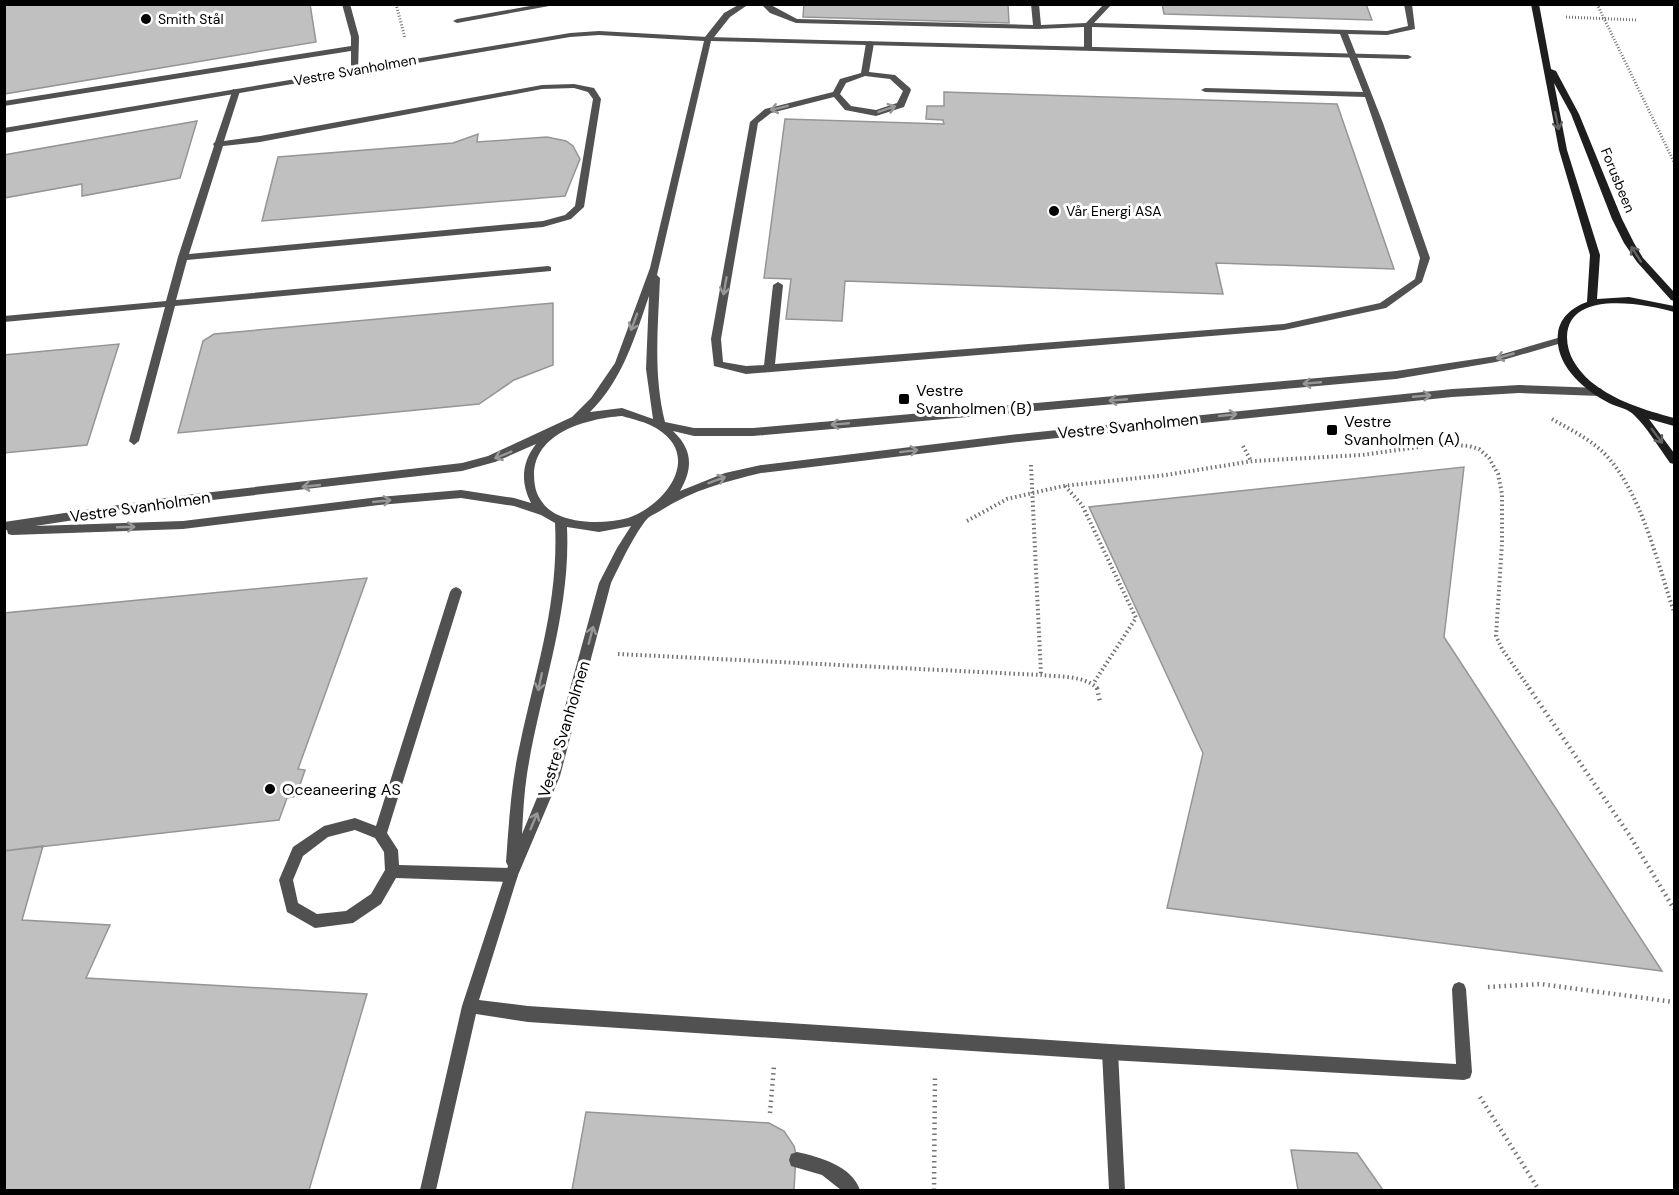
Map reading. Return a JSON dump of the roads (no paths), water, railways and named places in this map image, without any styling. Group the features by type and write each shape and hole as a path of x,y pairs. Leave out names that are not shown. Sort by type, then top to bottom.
{"main road":[{"name":"Forusbeen","path":"1536,9 1563,150 1595,255 1592,303"},
{"name":"Forusbeen","path":"1548,63 1575,114 1617,219 1629,243 1640,260 1674,298"},
{"path":"1674,309 1656,303 1621,299 1592,303 1575,312 1564,325 1562,340 1566,357 1600,392 1638,412 1674,422"},
{"path":"1638,412 1674,460"}],"street":[{"path":"346,4 355,37 355,70"},
{"path":"457,21 557,4"},
{"path":"576,420 595,401 620,363 655,268 708,39 724,12 746,4"},
{"path":"764,4 773,11 796,21 1037,27 1088,25 1387,33 1412,27 1408,4"},
{"path":"1035,4 1037,27"},
{"path":"1088,48 1088,25 1109,4"},
{"path":"836,94 849,108 876,113 901,105 907,90 892,77 865,74 843,81 836,94 768,111 754,122 716,339 718,364 746,370 1284,327 1383,306 1419,280 1425,258 1343,31"},
{"name":"Vestre Svanholmen","path":"4,130 355,70 570,35 599,33 708,39 1408,57"},
{"path":"865,74 870,43"},
{"path":"4,104 355,48"},
{"path":"183,257 543,224 568,217 579,207 597,99 591,90 574,86 542,87 218,144"},
{"path":"1205,90 1368,95"},
{"path":"134,441 183,257 236,91"},
{"path":"655,268 650,362 651,388 661,424"},
{"path":"4,319 548,269"},
{"path":"769,368 778,285"},
{"name":"Vestre Svanholmen","path":"661,424 693,432 753,432 1396,375 1496,359 1562,340"},
{"name":"Vestre Svanholmen","path":"663,504 700,486 729,476 761,469 866,456 1441,394 1519,389 1600,392"},
{"path":"622,412 644,416 661,424 676,438 684,454 684,471 677,489 663,504 643,517 616,526 587,527 561,521 546,512 533,498 527,480 530,462 539,445 556,430 576,420 598,414 622,412"},
{"name":"Vestre Svanholmen","path":"4,526 186,500 462,467 491,459 556,430"},
{"name":"Vestre Svanholmen","path":"4,532 183,525 380,501 461,494 514,502 546,512"},
{"name":"Vestre Svanholmen","path":"428,1191 470,1006 511,875 553,776 605,583 621,551 643,517"},
{"name":"Vestre Svanholmen","path":"511,875 520,776 562,583 564,550 561,521"},
{"path":"380,834 456,592"},
{"path":"355,824 380,834 391,850 392,872 376,899 348,918 315,921 292,907 286,880 298,852 324,832 355,824"},
{"path":"392,872 511,875"},
{"path":"470,1006 528,1014 1110,1052 1464,1072 1459,989"},
{"path":"1110,1052 1117,1191"},
{"path":"797,1160 821,1165 841,1177 852,1191"}],"place":[{"name":"Smith Stål","path":"146,19"},
{"name":"Vår Energi ASA","path":"1054,211"},
{"name":"Vestre Svanholmen (B)","path":"904,399"},
{"name":"Vestre Svanholmen (A)","path":"1332,430"},
{"name":"Oceaneering AS","path":"270,789"}]}
